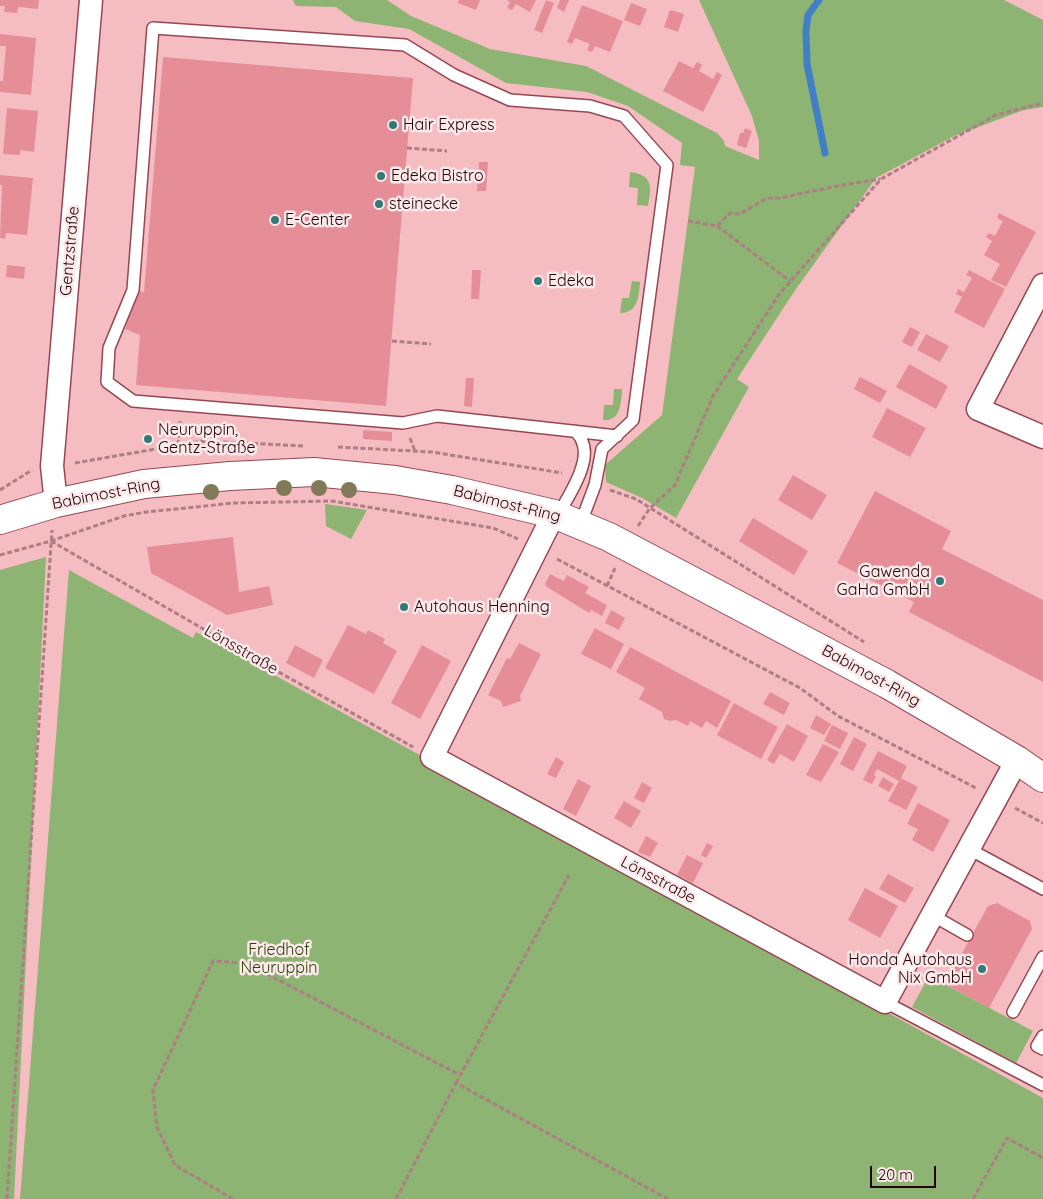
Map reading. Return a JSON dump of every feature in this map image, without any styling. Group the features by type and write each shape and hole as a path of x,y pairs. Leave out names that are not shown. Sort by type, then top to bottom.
{"main road":[{"name":"Babimost-Ring","path":"0,520 56,503 144,484 230,476 314,472 395,480 433,486 564,518 609,537 887,684 1017,760 1043,778"}],"street":[{"name":"Gentzstraße","path":"56,503 52,466 91,0"},
{"path":"1043,285 978,409 1043,437"},
{"path":"432,758 564,518"},
{"name":"Lönsstraße","path":"432,758 884,1002"},
{"path":"884,1002 1017,760"}],"lane":[{"path":"564,518 595,485 602,449 617,436 633,420 668,165 624,116 590,106 510,100 454,75 406,45 153,28 132,290 109,348 107,382 133,401 404,422 436,416 617,436"},
{"path":"564,518 579,478 584,453 583,442 575,431"},
{"path":"969,849 1043,889"},
{"path":"932,915 967,935"},
{"path":"1013,1012 1043,957"},
{"name":"Lönsstraße","path":"884,1002 1043,1085"},
{"path":"1043,1036 1037,1046 1043,1049"}],"path":[{"path":"717,226 730,213 740,214 767,198 780,198 881,179 996,116 1043,103"},
{"path":"407,148 447,152"},
{"path":"650,508 675,485 713,396 780,293 881,179"},
{"path":"688,221 717,226 790,282"},
{"path":"392,341 430,344"},
{"path":"178,445 182,405"},
{"path":"7,1199 51,541 56,503"},
{"name":"Lönsstraße","path":"51,541 432,758"},
{"path":"396,1199 460,1075 569,875"},
{"path":"234,1199 175,1165 157,1127 153,1090 213,961 246,963 460,1075"},
{"path":"456,1083 668,1199"},
{"path":"973,1199 1006,1138 1043,1158"}],"green space":[{"path":"293,0 387,0 411,16 490,49 586,66 717,133 724,141 725,146 759,160 759,141 752,116 699,0 1004,0 1043,20 1043,107 1024,110 954,136 876,178 796,289 737,379 749,387 676,518 642,498 606,482 605,465 662,415 695,167 680,165 682,143 628,106 587,92 506,83 409,29 355,21 336,7 296,6"},
{"path":"630,172 647,179 650,188 648,206 637,205 638,188 629,187"},
{"path":"632,281 640,282 636,303 631,310 620,313 622,298 629,298"},
{"path":"614,389 622,389 619,410 613,418 603,420 604,405 613,405"},
{"path":"325,504 367,510 351,539 326,526"},
{"path":"46,557 14,1199 0,1199 0,570"},
{"name":"Friedhof Neuruppin","path":"69,570 193,638 196,632 1043,1098 1043,1199 20,1199"},
{"path":"929,976 1033,1031 1016,1063 912,1007"}],"building":[{"path":"0,0 39,0 38,9 18,7 17,13 4,12 5,6 0,6"},
{"path":"459,0 480,0 476,10 458,3"},
{"path":"507,0 536,0 530,12 516,4 512,10 507,8 510,2"},
{"path":"546,0 554,3 542,33 534,30"},
{"path":"560,0 569,0 564,12 557,8"},
{"path":"631,3 647,9 640,26 624,20"},
{"path":"582,5 623,21 610,52 595,46 592,52 587,50 590,44 575,38 572,44 567,42"},
{"path":"670,10 684,14 678,32 664,27"},
{"path":"0,34 36,38 31,95 0,92 0,81 3,81 6,46 0,46"},
{"name":"E-Center","path":"163,57 413,78 386,406 136,385 140,335 125,329 139,291 144,292"},
{"path":"679,61 693,68 697,62 702,65 699,71 713,79 717,72 722,75 703,112 663,91"},
{"path":"7,108 38,111 34,152 20,150 20,155 3,154"},
{"path":"745,128 752,131 746,148 737,145 740,133 743,133"},
{"path":"479,162 488,162 486,191 477,191"},
{"path":"0,175 33,178 27,235 6,233 5,239 0,238 2,185 0,185"},
{"path":"999,213 1036,232 1006,287 991,280 1000,264 984,255 992,241 986,237 989,233 995,236 1003,221 997,218"},
{"path":"7,265 25,267 24,279 6,277"},
{"path":"472,270 481,270 479,299 471,299"},
{"path":"969,270 1005,289 984,328 954,312 962,297 956,294 958,289 964,292 972,278 966,275"},
{"path":"910,327 920,332 912,347 902,342"},
{"path":"926,334 949,346 940,362 917,350"},
{"path":"909,364 948,386 936,409 896,387"},
{"path":"860,377 887,391 880,403 854,389"},
{"path":"466,378 474,378 472,407 464,406"},
{"path":"887,408 926,428 910,457 872,437"},
{"path":"363,430 392,432 392,441 363,439"},
{"path":"793,475 827,495 812,520 778,500"},
{"name":"Gawenda GaHa GmbH","path":"875,491 951,531 942,549 1043,600 1043,682 909,612 914,602 837,563"},
{"path":"753,518 808,551 794,575 739,541"},
{"path":"233,537 239,592 269,586 273,605 227,615 151,573 147,547"},
{"path":"550,574 564,581 567,575 589,587 585,593 607,605 602,616 591,610 589,613 547,587 545,584"},
{"path":"611,610 625,618 619,630 605,623"},
{"path":"348,625 366,634 368,630 385,639 383,643 397,651 374,694 325,668"},
{"path":"595,628 624,644 611,669 581,654"},
{"path":"519,643 541,654 520,696 521,701 503,707 501,701 488,695 507,658 510,659"},
{"path":"295,645 323,660 314,678 286,663"},
{"path":"422,645 451,661 420,719 391,703"},
{"path":"630,647 731,701 717,728 706,721 702,728 690,721 688,726 676,720 664,719 662,712 639,699 645,688 616,672"},
{"path":"770,692 790,703 784,715 763,704"},
{"path":"734,703 778,727 761,759 717,735"},
{"path":"816,715 831,724 824,735 810,728"},
{"path":"787,724 808,736 794,762 780,754 774,764 767,760"},
{"path":"832,725 848,733 840,749 824,741"},
{"path":"854,737 867,744 853,771 840,764"},
{"path":"823,744 839,752 821,782 806,775"},
{"path":"878,751 907,766 901,778 918,787 906,810 888,801 899,781 877,769 874,775 876,777 872,784 863,780"},
{"path":"556,757 564,762 556,778 547,774"},
{"path":"883,777 894,784 889,792 878,786"},
{"path":"578,779 591,786 576,816 563,809"},
{"path":"642,782 652,788 644,803 634,798"},
{"path":"624,801 641,811 631,828 614,818"},
{"path":"918,803 950,820 933,852 912,840 918,829 907,824"},
{"path":"646,836 658,843 650,857 638,852"},
{"path":"707,843 713,846 706,858 701,855"},
{"path":"687,855 703,863 693,883 677,875"},
{"path":"888,874 914,888 905,903 879,889"},
{"path":"865,888 898,906 880,938 848,920"},
{"name":"Honda Autohaus Nix GmbH","path":"997,903 1030,921 1032,929 989,1008 945,984 988,906"}],"waterway":[{"path":"819,0 808,15 806,31 807,64 825,153"}],"place":[{"name":"Hair Express","path":"393,125"},
{"name":"Edeka Bistro","path":"381,176"},
{"name":"steinecke","path":"379,204"},
{"name":"E-Center","path":"275,220"},
{"name":"Edeka","path":"538,281"},
{"name":"Neuruppin, Gentz-Straße","path":"148,439"},
{"name":"Gawenda GaHa GmbH","path":"940,581"},
{"name":"Autohaus Henning","path":"404,607"},
{"name":"Honda Autohaus Nix GmbH","path":"982,969"}]}
